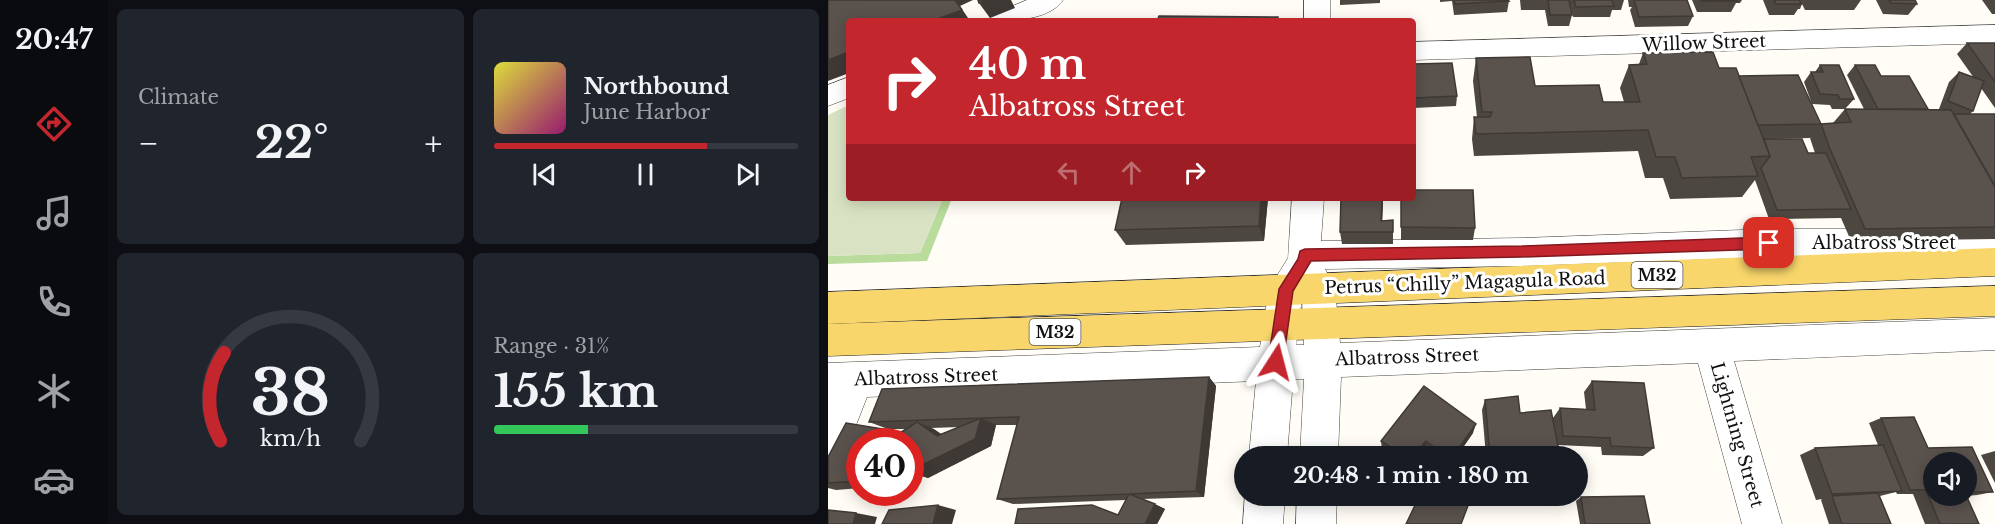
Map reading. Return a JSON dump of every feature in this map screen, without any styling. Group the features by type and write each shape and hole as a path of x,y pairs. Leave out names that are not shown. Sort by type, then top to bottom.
{"main road":[{"name":"Petrus “Chilly” Magagula Road","path":"828,308 1995,262"},
{"name":"Petrus “Chilly” Magagula Road","path":"828,340 1303,290 1995,301"}],"street":[{"path":"1008,18 1050,0"},
{"path":"1317,0 1317,18"},
{"name":"Willow Street","path":"1416,51 1995,34"},
{"path":"828,96 846,88"},
{"path":"1269,446 1276,362 1303,290 1308,201"},
{"name":"Albatross Street","path":"1303,290 1522,252 1769,243 1995,243"},
{"path":"1303,290 1323,361 1319,446"},
{"name":"Albatross Street","path":"842,381 1995,334"},
{"name":"Lightning Street","path":"1711,345 1762,524"},
{"path":"828,447 842,381"},
{"path":"1263,524 1264,506"},
{"path":"1316,524 1317,506"}],"green space":[{"path":"846,106 846,201 942,201 920,253 828,256 828,115"},
{"path":"942,201 951,201 927,261 828,264 828,256 920,253"}],"building":[{"path":"828,0 955,0 962,10 940,18 846,18 846,53 828,60"},
{"path":"1454,0 1508,0 1509,1 1455,4"},
{"path":"1548,0 1569,0 1572,15 1550,15"},
{"path":"1574,0 1612,0 1614,6 1576,7"},
{"path":"1634,0 1687,0 1693,16 1639,17"},
{"path":"1736,0 1737,1 1702,1"},
{"path":"1774,0 1799,0 1801,4 1776,4"},
{"path":"1889,0 1915,0 1917,4 1891,3"},
{"path":"1159,16 1278,17 1278,18 1158,18"},
{"path":"1967,43 1995,43 1995,82"},
{"path":"1713,52 1719,68 1736,68 1770,156 1751,157 1758,176 1682,178 1675,157 1656,157 1648,130 1476,134 1474,117 1490,117 1492,112 1482,112 1476,58 1530,57 1535,86 1599,85 1603,102 1640,102 1629,65 1647,64 1643,53"},
{"path":"1452,63 1457,96 1416,98 1416,64"},
{"path":"1820,65 1839,65 1854,99 1840,99 1838,95 1820,94 1811,72 1823,72"},
{"path":"1855,65 1875,65 1881,76 1909,76 1928,109 1878,109"},
{"path":"1959,72 1984,81 1973,111 1948,101"},
{"path":"1798,75 1821,124 1758,125 1739,76"},
{"path":"1845,109 1951,110 1995,187 1995,227 1865,229 1821,124 1851,122"},
{"path":"1954,114 1995,114 1995,186"},
{"path":"1764,139 1802,139 1808,153 1826,153 1851,209 1777,210 1761,168 1770,156"},
{"path":"1416,190 1473,190 1475,228 1401,227 1401,201 1416,201"},
{"path":"1121,201 1261,201 1259,226 1115,230"},
{"path":"1341,201 1382,201 1381,221 1393,220 1393,232 1340,232"},
{"path":"1209,377 1196,491 997,499 1019,417 869,422 882,389"},
{"path":"1592,381 1644,383 1654,448 1611,446 1610,438 1563,436 1560,408 1595,410"},
{"path":"1424,386 1476,424 1460,446 1432,446 1426,441 1422,446 1389,446 1381,441"},
{"path":"1518,396 1520,413 1551,410 1558,446 1489,446 1485,400"},
{"path":"1914,417 1928,448 1972,447 1974,452 1923,452 1923,490 1910,490 1881,418"},
{"path":"981,418 975,439 924,464 924,428 908,428 917,422 937,436"},
{"path":"846,423 877,428 846,428 846,482 828,483 828,457"},
{"path":"1883,445 1902,491 1832,494 1815,448"},
{"path":"1977,458 1993,492 1977,492"},
{"path":"1878,493 1891,524 1842,524 1832,496"},
{"path":"1129,494 1155,504 1145,524 1015,524 1018,509 1092,505 1118,515"},
{"path":"1644,496 1650,524 1585,524 1582,506 1588,506 1588,497"},
{"path":"938,505 933,524 882,524 889,510"},
{"path":"1415,506 1468,506 1461,524 1406,524"},
{"path":"1933,506 1971,506 1979,524 1940,524"},
{"path":"828,510 856,513 853,524 828,524"}],"route":[{"path":"1276,362 1286,289 1304,261 1305,255 1522,252 1769,243"}]}
